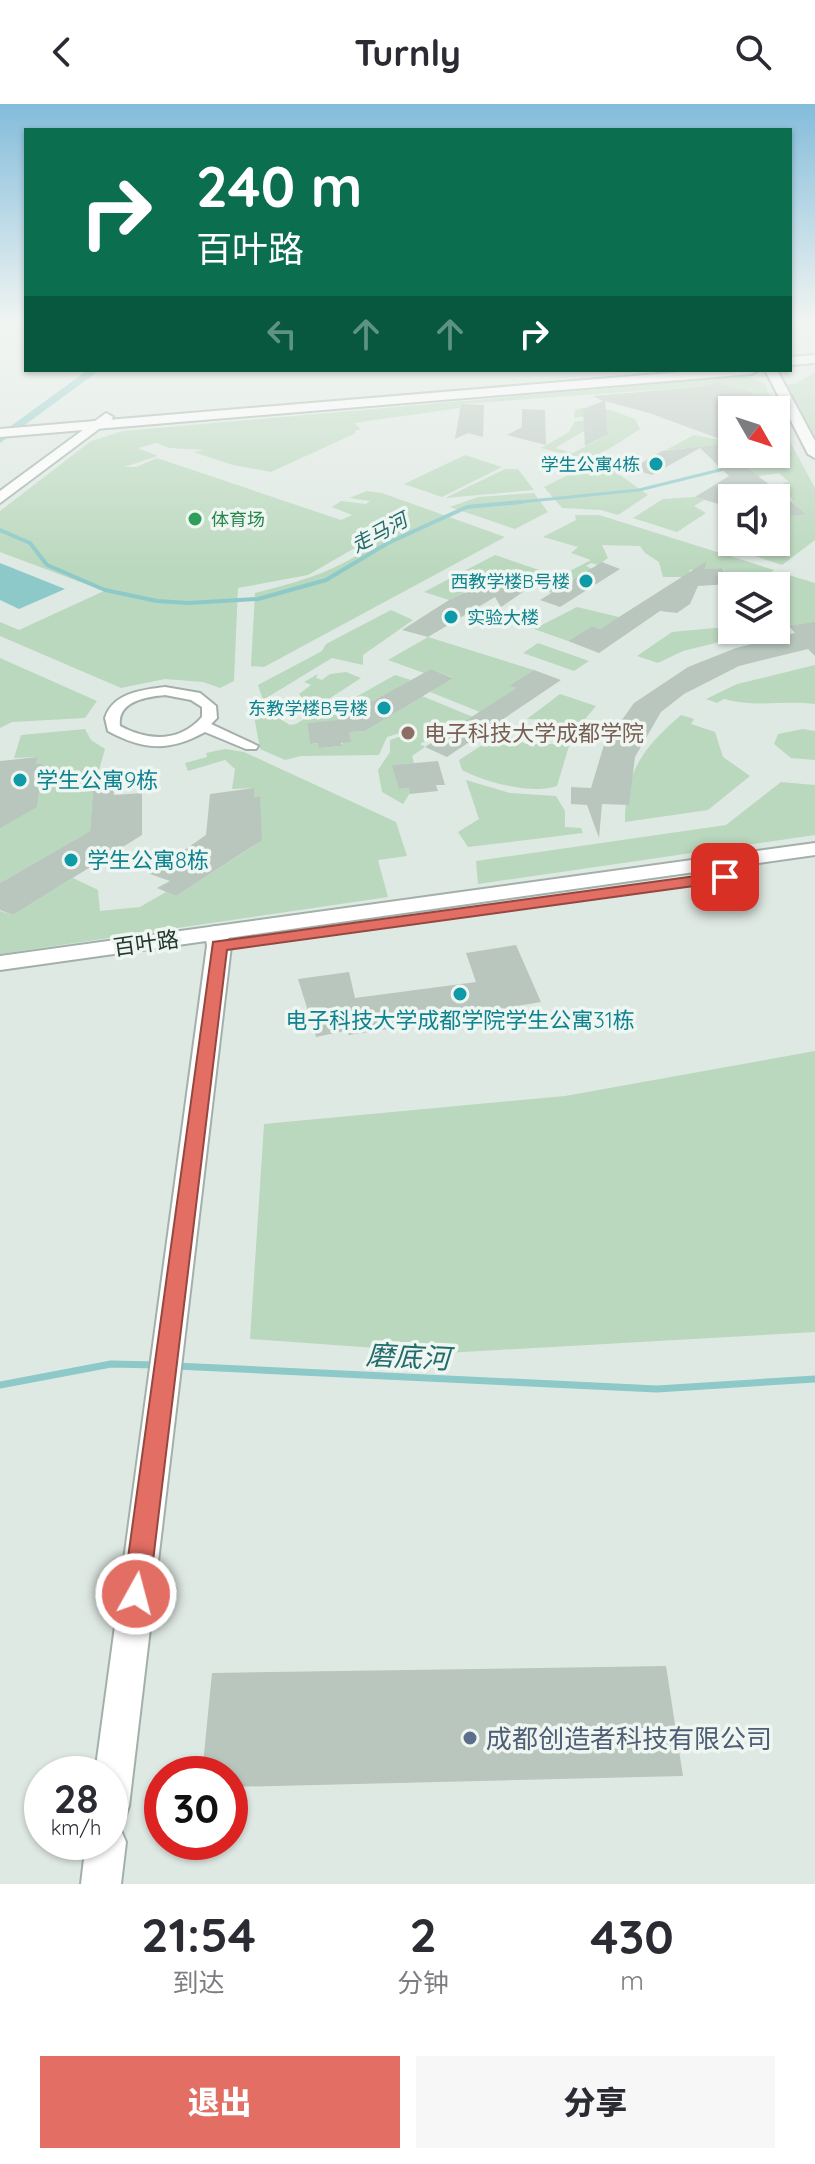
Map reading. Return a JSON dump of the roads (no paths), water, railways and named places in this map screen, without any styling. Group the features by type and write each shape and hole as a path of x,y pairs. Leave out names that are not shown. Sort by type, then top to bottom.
{"street":[{"path":"0,486 93,422 296,404"},
{"path":"0,426 40,426 320,404"},
{"path":"789,404 815,454"},
{"path":"0,498 93,422"},
{"path":"0,433 40,426"},
{"path":"157,692 181,692 195,695 211,708 212,716 205,727 185,738 150,742 121,735 113,728 110,719 114,711 134,697 157,692"},
{"path":"205,727 251,746"},
{"name":"百叶路","path":"0,977 217,939 815,849"},
{"name":"百叶路","path":"0,963 815,864"},
{"path":"116,1756 217,939"},
{"path":"101,1884 104,1860"}],"water":[{"path":"0,563 65,589 19,609 0,600"}],"waterway":[{"path":"0,439 48,404"},
{"name":"走马河","path":"518,502 639,490 728,468"},
{"name":"走马河","path":"0,530 30,543 47,565 105,590 157,601 188,603 258,599 326,580 388,543 467,507 518,502"},
{"name":"走马河","path":"501,504 518,502"},
{"name":"磨底河","path":"0,1385 111,1364 156,1365"},
{"name":"磨底河","path":"176,1366 657,1389 815,1379"}],"place":[{"name":"学生公寓4栋","path":"656,464"},
{"name":"体育场","path":"195,519"},
{"name":"西教学楼B号楼","path":"586,581"},
{"name":"实验大楼","path":"451,617"},
{"name":"东教学楼B号楼","path":"384,708"},
{"name":"电子科技大学成都学院","path":"408,733"},
{"name":"学生公寓9栋","path":"20,780"},
{"name":"学生公寓8栋","path":"71,860"},
{"name":"电子科技大学成都学院学生公寓31栋","path":"460,994"},
{"name":"成都创造者科技有限公司","path":"470,1738"}]}
